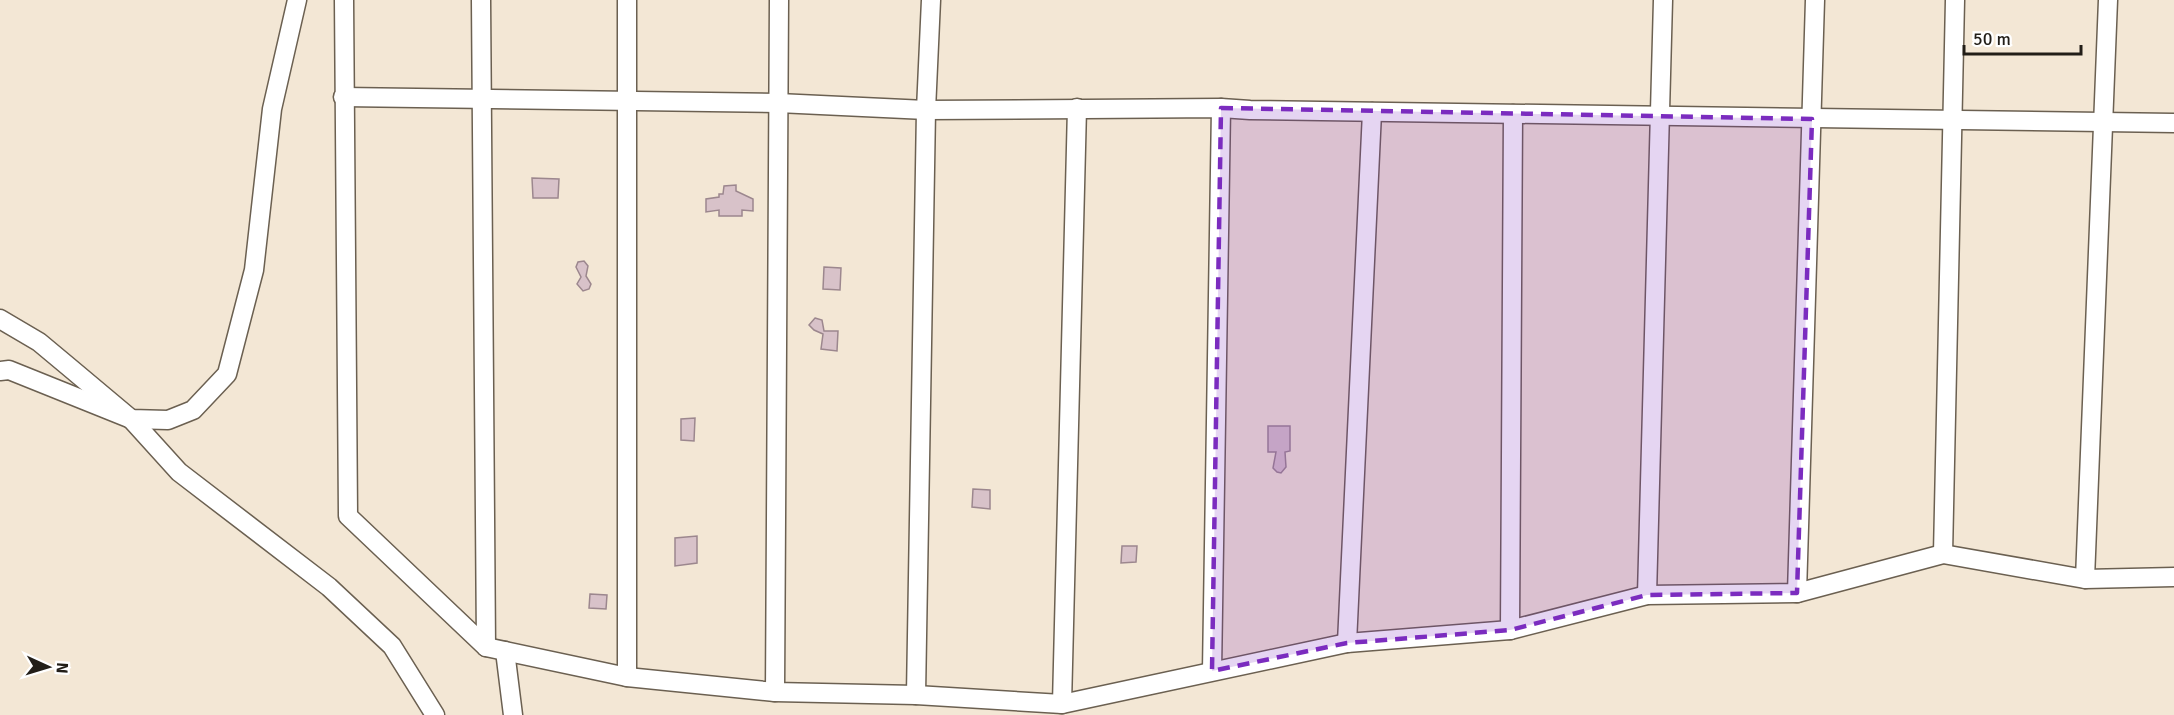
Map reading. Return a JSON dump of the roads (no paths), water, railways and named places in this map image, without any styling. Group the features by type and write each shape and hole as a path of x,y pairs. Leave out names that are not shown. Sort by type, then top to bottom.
{"street":[{"path":"0,371 9,370 131,419 168,420 193,410 227,374 254,270 272,109 297,0"},
{"path":"344,0 348,516 486,647 627,677 775,692 915,695 1062,704 1347,643 1510,630 1647,595 1797,593 1943,554 2085,579 2174,577"},
{"path":"481,0 486,647"},
{"path":"627,0 627,677"},
{"path":"775,692 779,0"},
{"path":"915,695 926,110 931,0"},
{"path":"1647,595 1663,0"},
{"path":"1797,593 1815,0"},
{"path":"1943,554 1955,0"},
{"path":"2085,579 2108,0"},
{"path":"343,97 778,103 926,110 1221,108 2174,123"},
{"path":"1062,704 1077,108"},
{"path":"1212,671 1221,108"},
{"path":"1347,643 1372,112"},
{"path":"1510,630 1512,114"},
{"path":"0,319 39,342 131,419 179,472 329,587 392,646 435,715"},
{"path":"505,651 513,715"}]}
